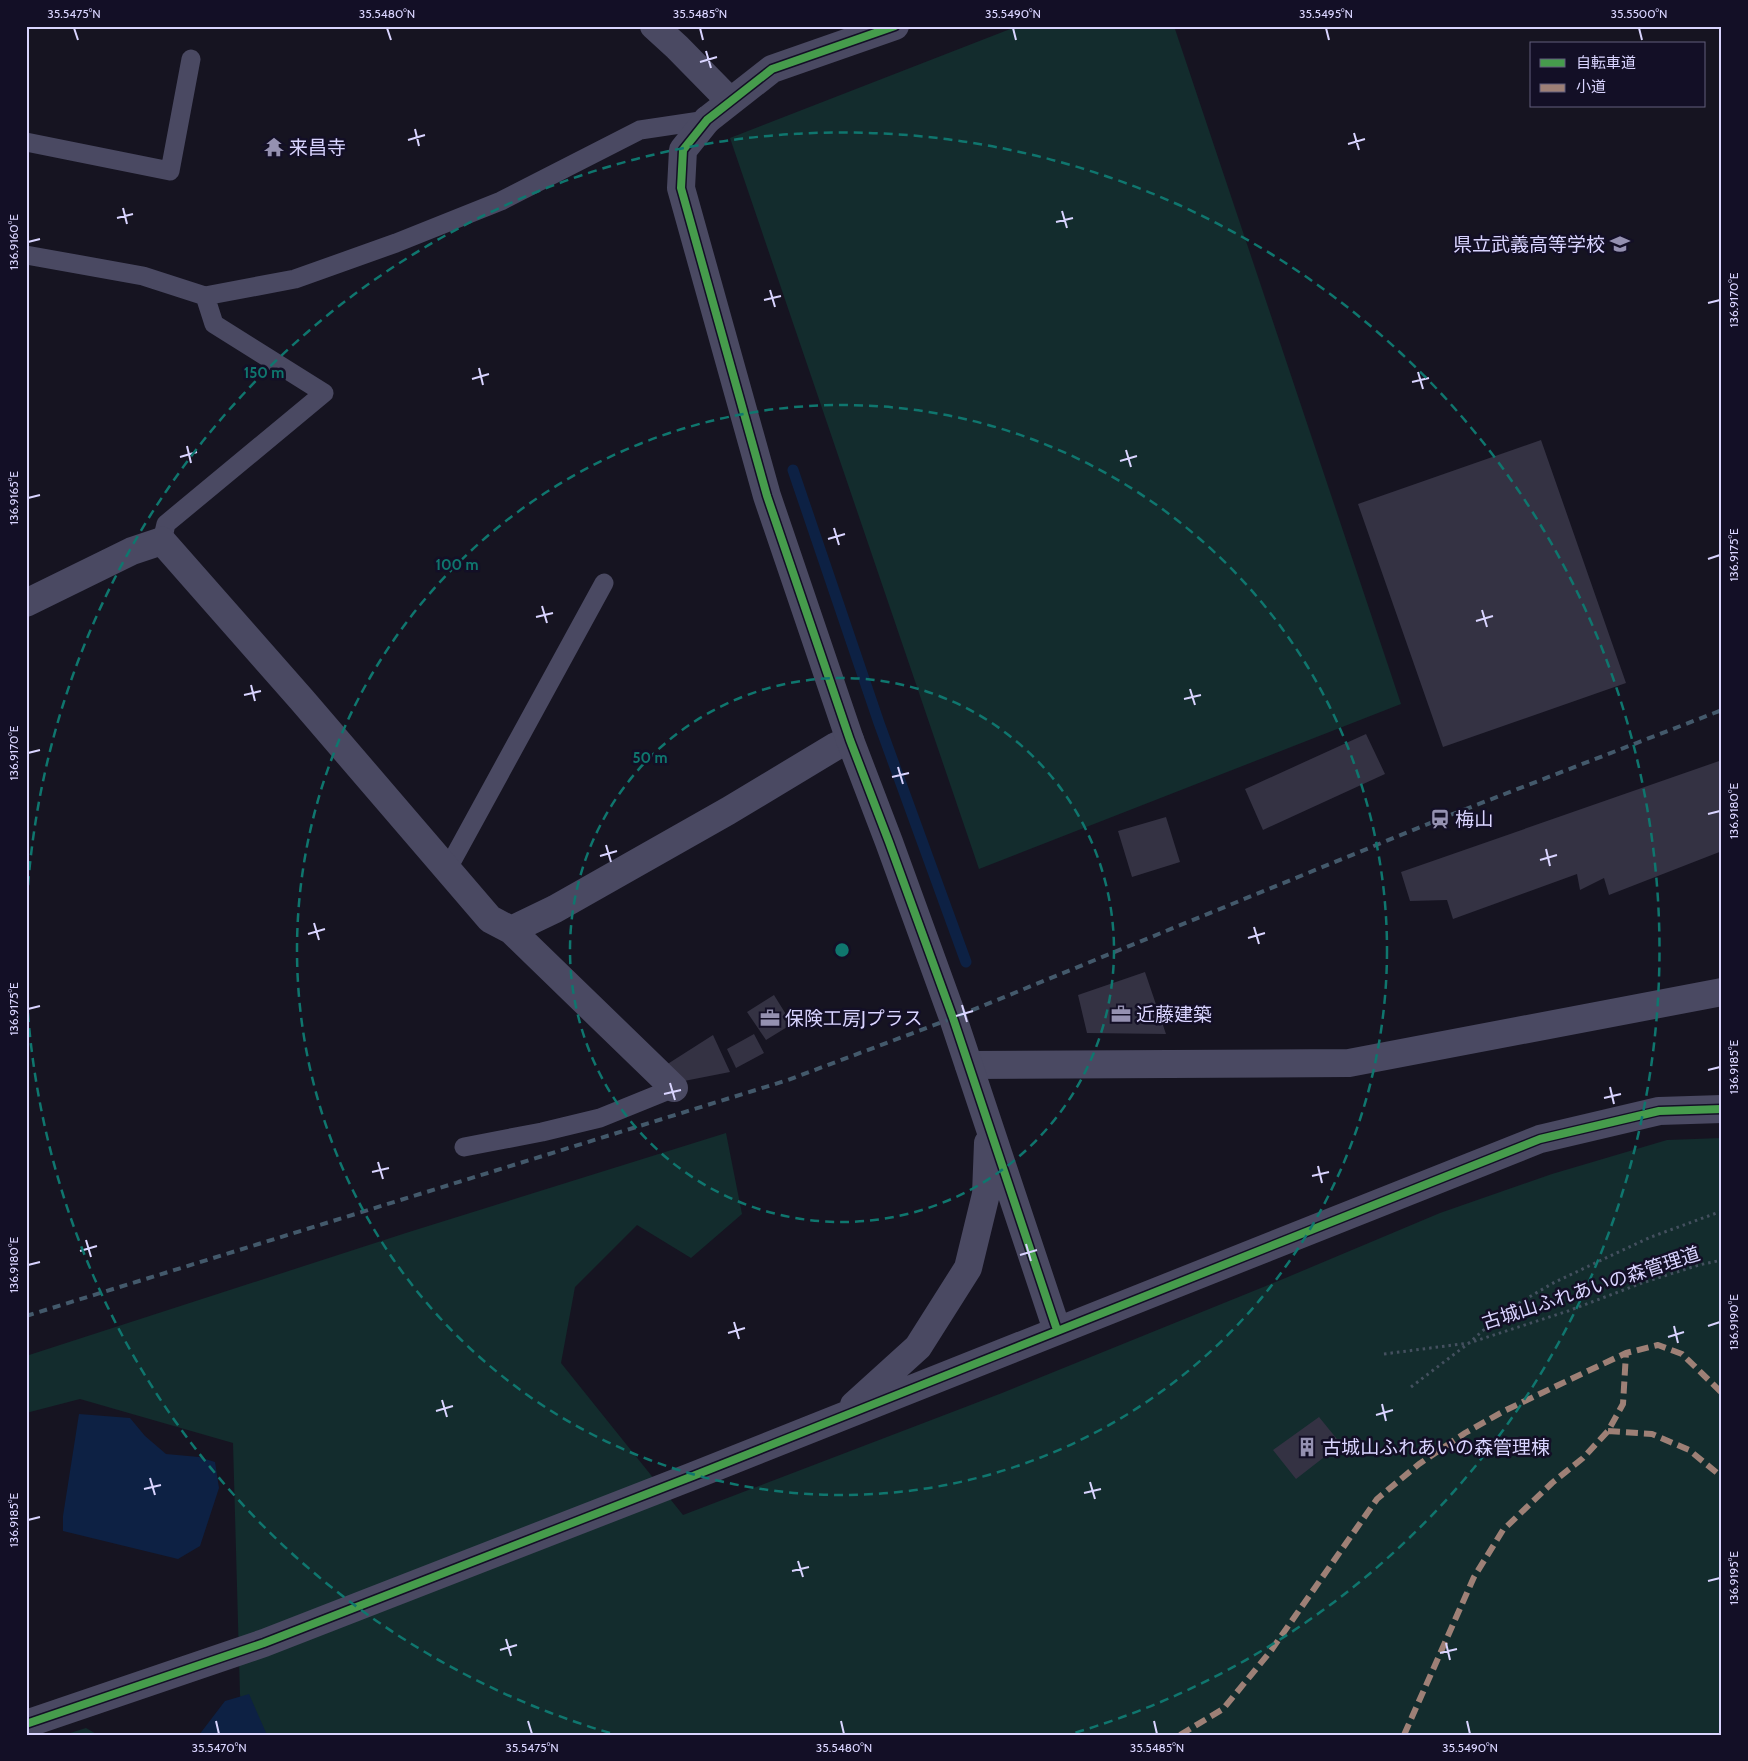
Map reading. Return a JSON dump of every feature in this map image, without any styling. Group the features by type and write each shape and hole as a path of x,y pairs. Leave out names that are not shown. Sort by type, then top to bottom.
{"street":[{"path":"654,26 730,101"},
{"path":"894,26 772,68 708,120 683,150 680,188 767,496 850,740 889,842 969,1065 1057,1330"},
{"path":"26,603 132,550 162,542 302,700 490,920 511,930 674,1088"},
{"path":"511,930 555,909 728,811 836,746 850,740"},
{"path":"969,1065 1349,1063 1722,992"},
{"path":"26,1724 264,1643 1540,1139 1659,1112 1722,1109"},
{"path":"842,1416 918,1347 968,1268 986,1194 989,1127"}],"lane":[{"path":"26,142 170,171 191,59"},
{"path":"26,255 143,276 205,296 295,279 396,244 501,201 640,130 708,120"},
{"path":"162,542 166,524 324,393 214,324 205,296"},
{"path":"447,870 604,583"},
{"path":"464,1147 542,1132 600,1118 674,1088"}],"green space":[{"path":"1018,26 1174,26 1401,704 979,869 730,138"},
{"path":"726,1133 742,1214 691,1258 637,1225 575,1287 561,1363 683,1515 1002,1393 1440,1213 1552,1174 1667,1140 1722,1138 1722,1735 245,1735 240,1694 233,1443 80,1399 26,1413 26,1356 409,1232"},
{"path":"86,1728 98,1735 64,1735"}],"water":[{"path":"79,1414 130,1418 145,1436 166,1454 199,1457 215,1462 219,1488 200,1546 178,1559 63,1531 63,1516"},
{"path":"249,1694 267,1735 199,1735 225,1701"}],"building":[{"path":"1541,440 1626,683 1443,747 1358,504"},
{"path":"1366,734 1385,774 1263,830 1245,789"},
{"path":"1722,760 1722,851 1609,895 1604,878 1580,890 1577,874 1453,919 1447,900 1410,901 1401,872"},
{"path":"1166,817 1180,862 1132,877 1118,831"},
{"name":"近藤建築","path":"1145,972 1166,1034 1087,1033 1078,995"},
{"name":"保険工房Jプラス","path":"774,995 792,1024 766,1040 747,1012"},
{"path":"754,1034 764,1053 736,1068 727,1049"},
{"path":"713,1035 730,1072 684,1081 666,1065"},
{"name":"古城山ふれあいの森管理棟","path":"1319,1417 1341,1444 1296,1479 1273,1450"}],"waterway":[{"path":"793,470 879,723 966,962"}],"railway":[{"path":"26,1316 788,1080 953,1018 1440,819 1722,710"}],"marked path":[{"path":"1180,1735 1223,1709 1270,1652 1377,1499 1419,1464 1465,1433 1504,1411 1626,1353 1658,1345 1682,1354 1722,1393"},
{"path":"1404,1735 1474,1577 1503,1530 1552,1483 1583,1458 1608,1431 1623,1404 1626,1353"},
{"path":"1608,1431 1652,1434 1689,1450 1722,1477"}],"cycle path":[{"path":"895,26 772,69 707,120 683,150 681,188 767,496 850,740 953,1018 1057,1330"},
{"path":"26,1724 264,1643 693,1476 1540,1139 1659,1111 1722,1109"}],"place":[{"name":"来昌寺","path":"274,147"},
{"name":"県立武義高等学校","path":"1620,244"},
{"name":"梅山","path":"1440,819"},
{"name":"近藤建築","path":"1121,1014"},
{"name":"保険工房Jプラス","path":"770,1018"},
{"name":"古城山ふれあいの森管理棟","path":"1307,1447"}]}
